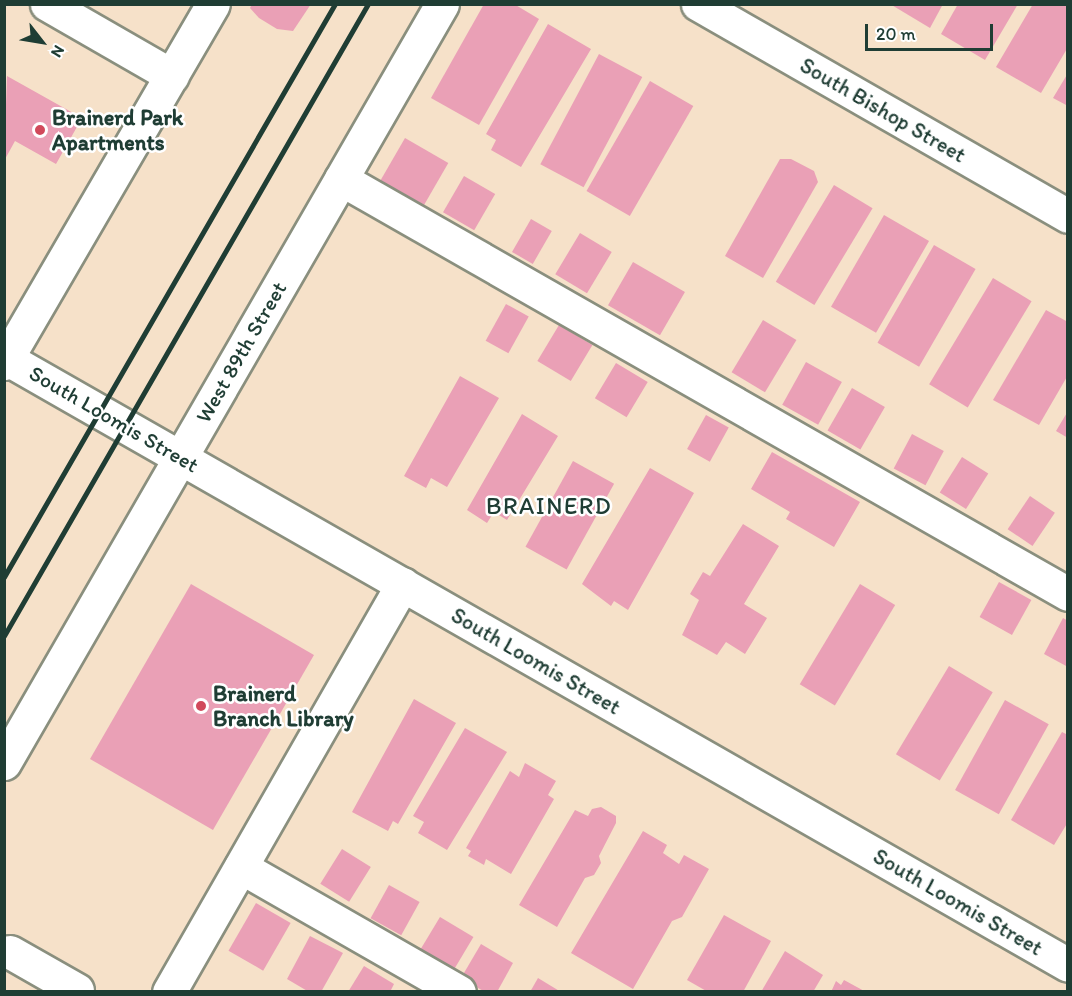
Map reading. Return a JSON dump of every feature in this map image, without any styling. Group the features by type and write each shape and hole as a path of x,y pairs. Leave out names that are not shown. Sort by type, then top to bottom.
{"street":[{"path":"47,4 172,76"},
{"path":"5,359 213,4"},
{"name":"West 89th Street","path":"4,764 442,4"},
{"name":"South Bishop Street","path":"698,4 1068,216"},
{"path":"341,179 1068,594"},
{"name":"South Loomis Street","path":"5,359 1068,965"},
{"path":"169,992 403,584"},
{"path":"241,867 459,992"},
{"path":"10,952 36,981 77,990"}],"building":[{"path":"252,4 311,4 293,31 277,29 259,18 250,8"},
{"path":"484,4 514,4 539,19 479,125 431,98"},
{"path":"890,4 943,4 930,28"},
{"path":"958,4 1018,4 985,60 941,34"},
{"path":"1033,4 1068,4 1068,47 1041,93 996,67"},
{"path":"548,24 591,49 521,167 491,150 496,140 486,134"},
{"path":"599,54 642,77 584,187 540,164"},
{"path":"1068,73 1068,106 1053,98"},
{"name":"Brainerd Park Apartments","path":"7,76 82,118 56,164 15,141 4,161"},
{"path":"650,81 693,106 630,216 586,191"},
{"path":"405,138 448,163 422,208 379,183"},
{"path":"780,159 791,159 814,171 818,182 763,278 725,256"},
{"path":"464,176 495,194 474,230 443,212"},
{"path":"834,185 873,208 814,305 776,282"},
{"path":"884,215 929,241 876,333 831,307"},
{"path":"531,219 552,231 533,264 512,252"},
{"path":"580,233 612,252 587,293 555,274"},
{"path":"934,245 976,269 919,367 878,343"},
{"path":"633,262 685,292 660,335 608,305"},
{"path":"993,278 1032,301 968,407 929,384"},
{"path":"506,304 529,317 508,353 486,341"},
{"path":"1046,310 1068,322 1068,375 1039,425 993,400"},
{"path":"763,320 796,340 765,392 732,372"},
{"path":"559,325 592,345 571,381 537,361"},
{"path":"806,362 842,382 818,425 782,405"},
{"path":"616,363 648,382 627,417 595,398"},
{"path":"460,376 499,398 447,487 431,478 426,488 404,476"},
{"path":"852,388 885,407 860,449 828,430"},
{"path":"1068,411 1068,438 1056,431"},
{"path":"522,414 558,436 507,520 494,512 487,523 467,510"},
{"path":"706,415 729,428 710,462 687,449"},
{"path":"912,434 944,451 925,485 894,468"},
{"path":"772,452 860,502 834,547 786,519 790,512 751,489"},
{"path":"962,457 988,473 966,509 940,493"},
{"path":"573,461 614,484 567,569 525,547"},
{"path":"650,468 694,493 628,610 614,601 611,606 582,584"},
{"path":"1030,496 1055,513 1033,546 1008,529"},
{"path":"743,524 779,546 744,604 767,618 745,654 726,642 717,655 682,635 699,600 690,594 703,572 710,576"},
{"path":"999,582 1031,600 1012,635 980,617"},
{"name":"Brainerd Branch Library","path":"191,584 314,655 213,830 90,759"},
{"path":"860,584 895,605 835,705 800,684"},
{"path":"1063,618 1068,621 1068,667 1044,654"},
{"path":"949,666 993,692 940,781 896,754"},
{"path":"414,699 456,723 398,824 393,821 388,831 352,812"},
{"path":"1005,700 1049,724 999,814 955,790"},
{"path":"465,728 507,752 447,850 418,833 424,822 413,816"},
{"path":"1062,732 1068,735 1068,822 1054,845 1011,820"},
{"path":"525,763 556,781 548,795 554,799 511,874 486,859 484,865 468,856 471,851 466,848 510,771 519,777"},
{"path":"601,807 616,816 616,823 599,856 601,863 594,875 585,878 557,927 519,905 575,810 588,816 592,809"},
{"path":"643,831 667,845 663,853 679,864 684,855 709,869 682,917 672,921 633,989 571,953"},
{"path":"342,849 371,867 349,902 320,884"},
{"path":"389,885 420,902 401,935 371,918"},
{"path":"256,903 291,923 263,971 228,951"},
{"path":"724,915 771,941 743,992 708,992 687,980"},
{"path":"440,917 473,937 454,970 420,950"},
{"path":"310,936 343,953 321,992 309,992 287,979"},
{"path":"481,944 513,963 497,992 485,992 461,978"},
{"path":"785,951 823,975 813,992 761,992"},
{"path":"364,966 394,984 390,992 348,992"},
{"path":"538,978 561,992 530,992"},
{"path":"844,980 866,992 831,992 836,981 841,985"}],"railway":[{"path":"4,577 335,4"},
{"path":"4,636 368,4"}],"place":[{"name":"Brainerd Park Apartments","path":"40,130"},
{"name":"Brainerd Branch Library","path":"201,706"}],"district":[{"name":"BRAINERD","path":"549,506"}]}
